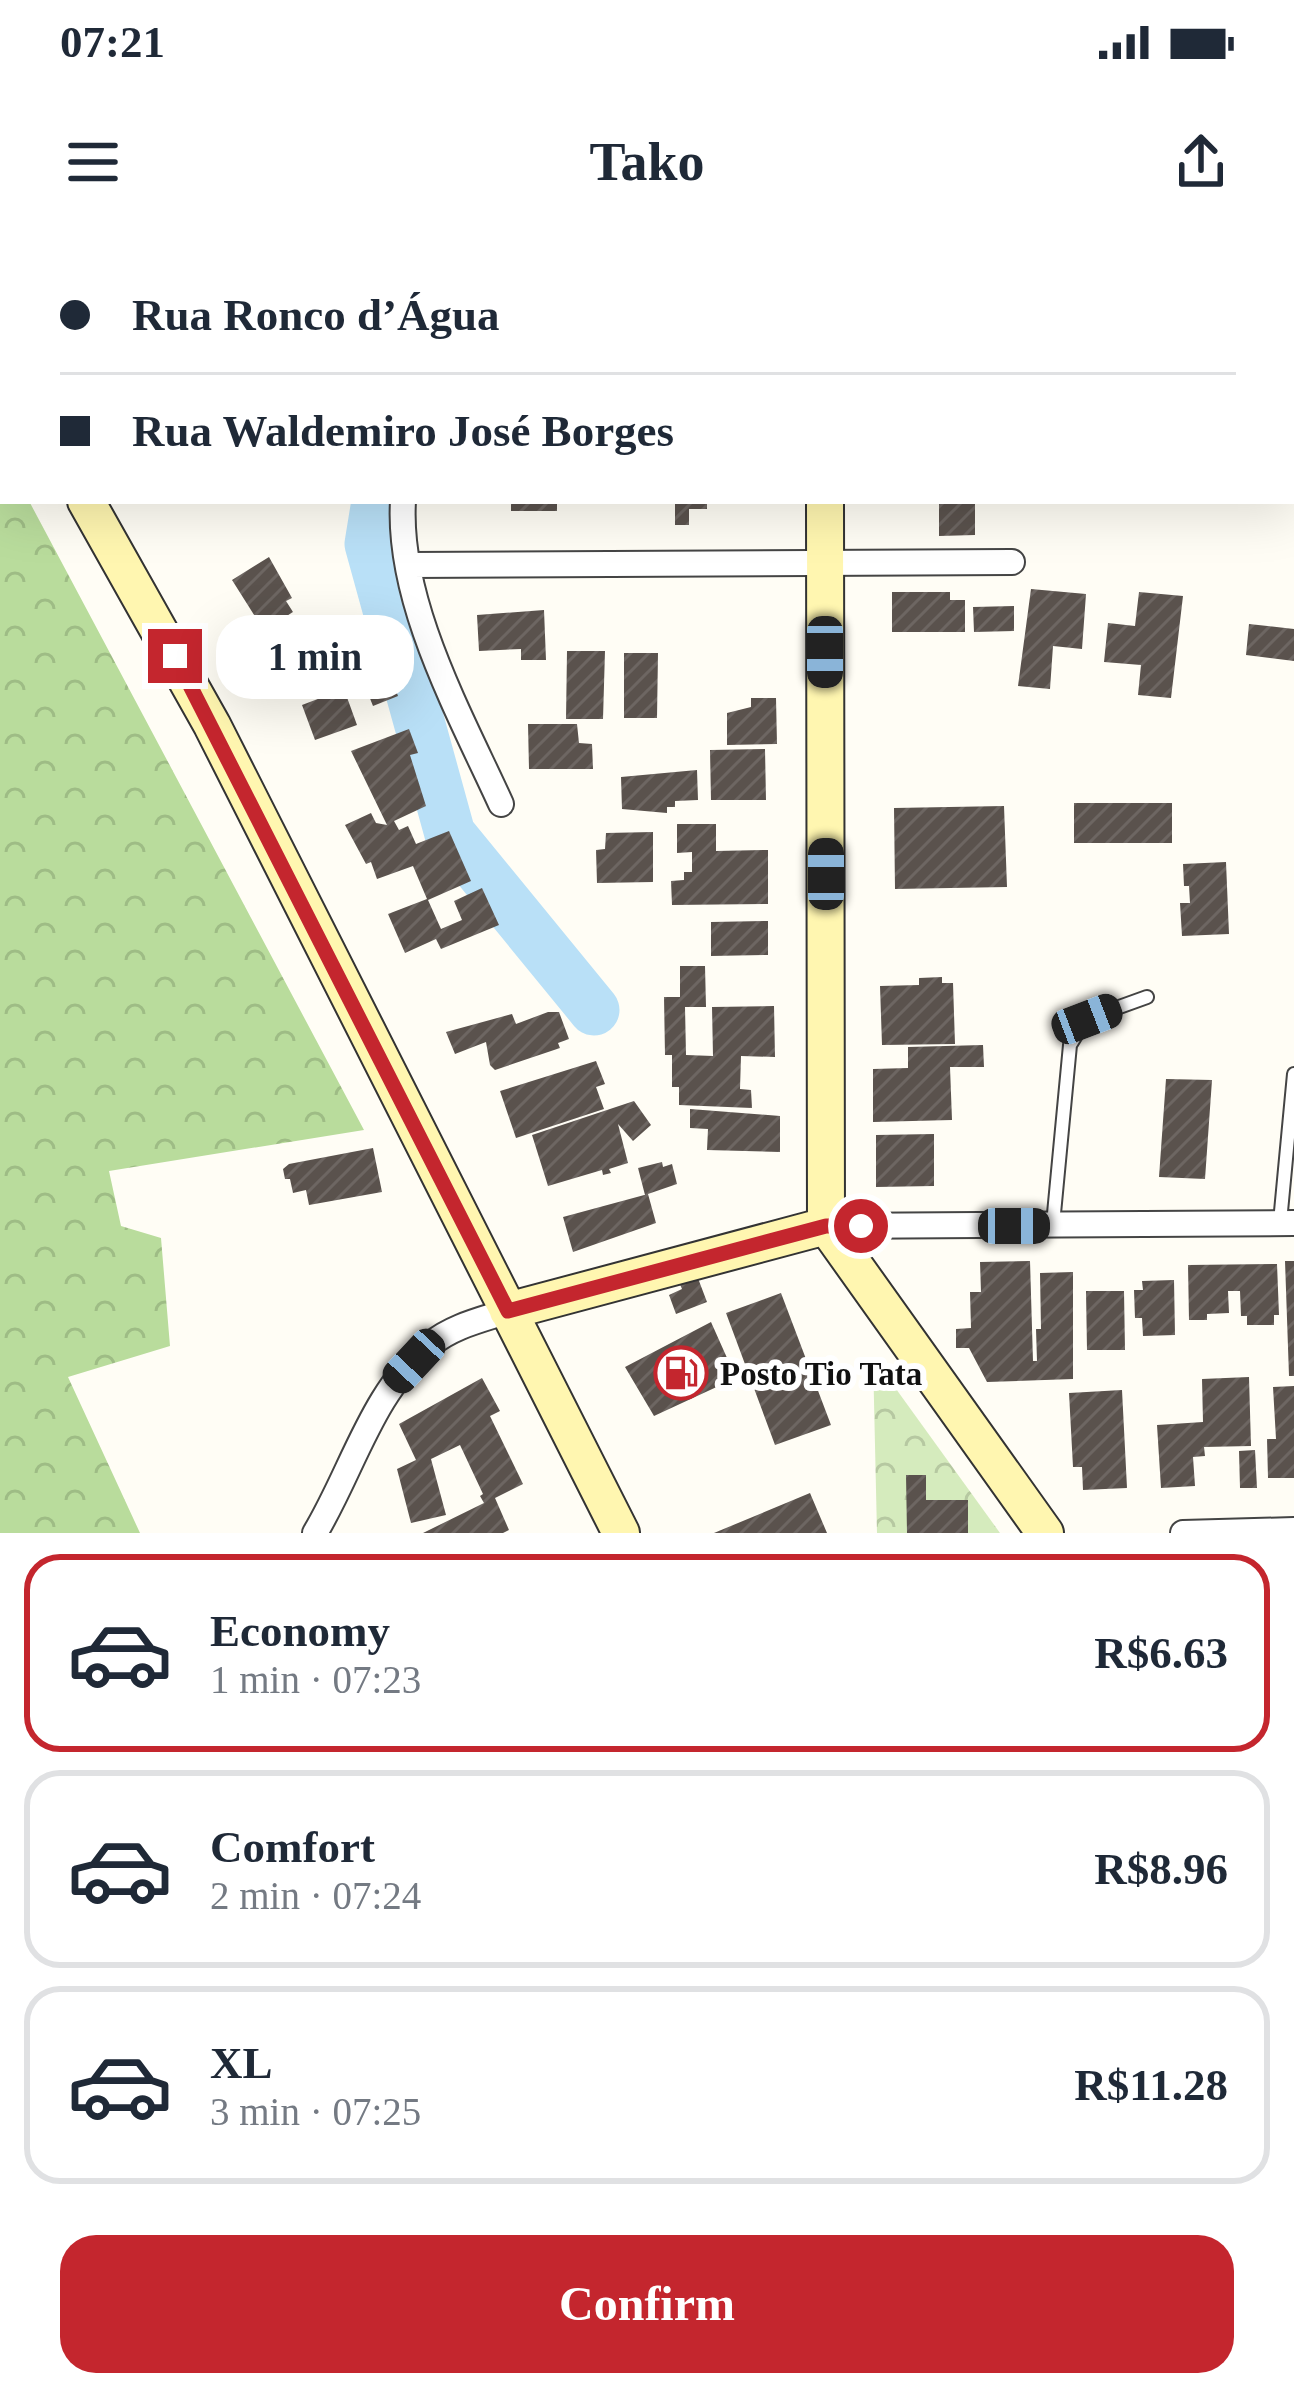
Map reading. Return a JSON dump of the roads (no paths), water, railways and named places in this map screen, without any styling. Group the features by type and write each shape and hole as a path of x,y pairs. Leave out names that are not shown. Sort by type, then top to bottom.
{"street":[{"path":"88,504 212,725 621,1533"},
{"path":"403,504 402,525 421,619 501,804"},
{"path":"825,504 826,1226 1045,1533"},
{"path":"410,565 1012,562"},
{"path":"315,1533 376,1411 398,1379 431,1343 461,1326 508,1311 826,1226 1287,1223"},
{"path":"1183,1533 1294,1530"}],"lane":[{"path":"1053,1226 1070,1046 1087,1019 1147,997"},
{"path":"1287,1223 1294,1074"}],"waterway":[{"path":"377,504 370,544 450,834 594,1010"}],"place":[{"name":"Posto Tio Tata","path":"681,1373"}]}
